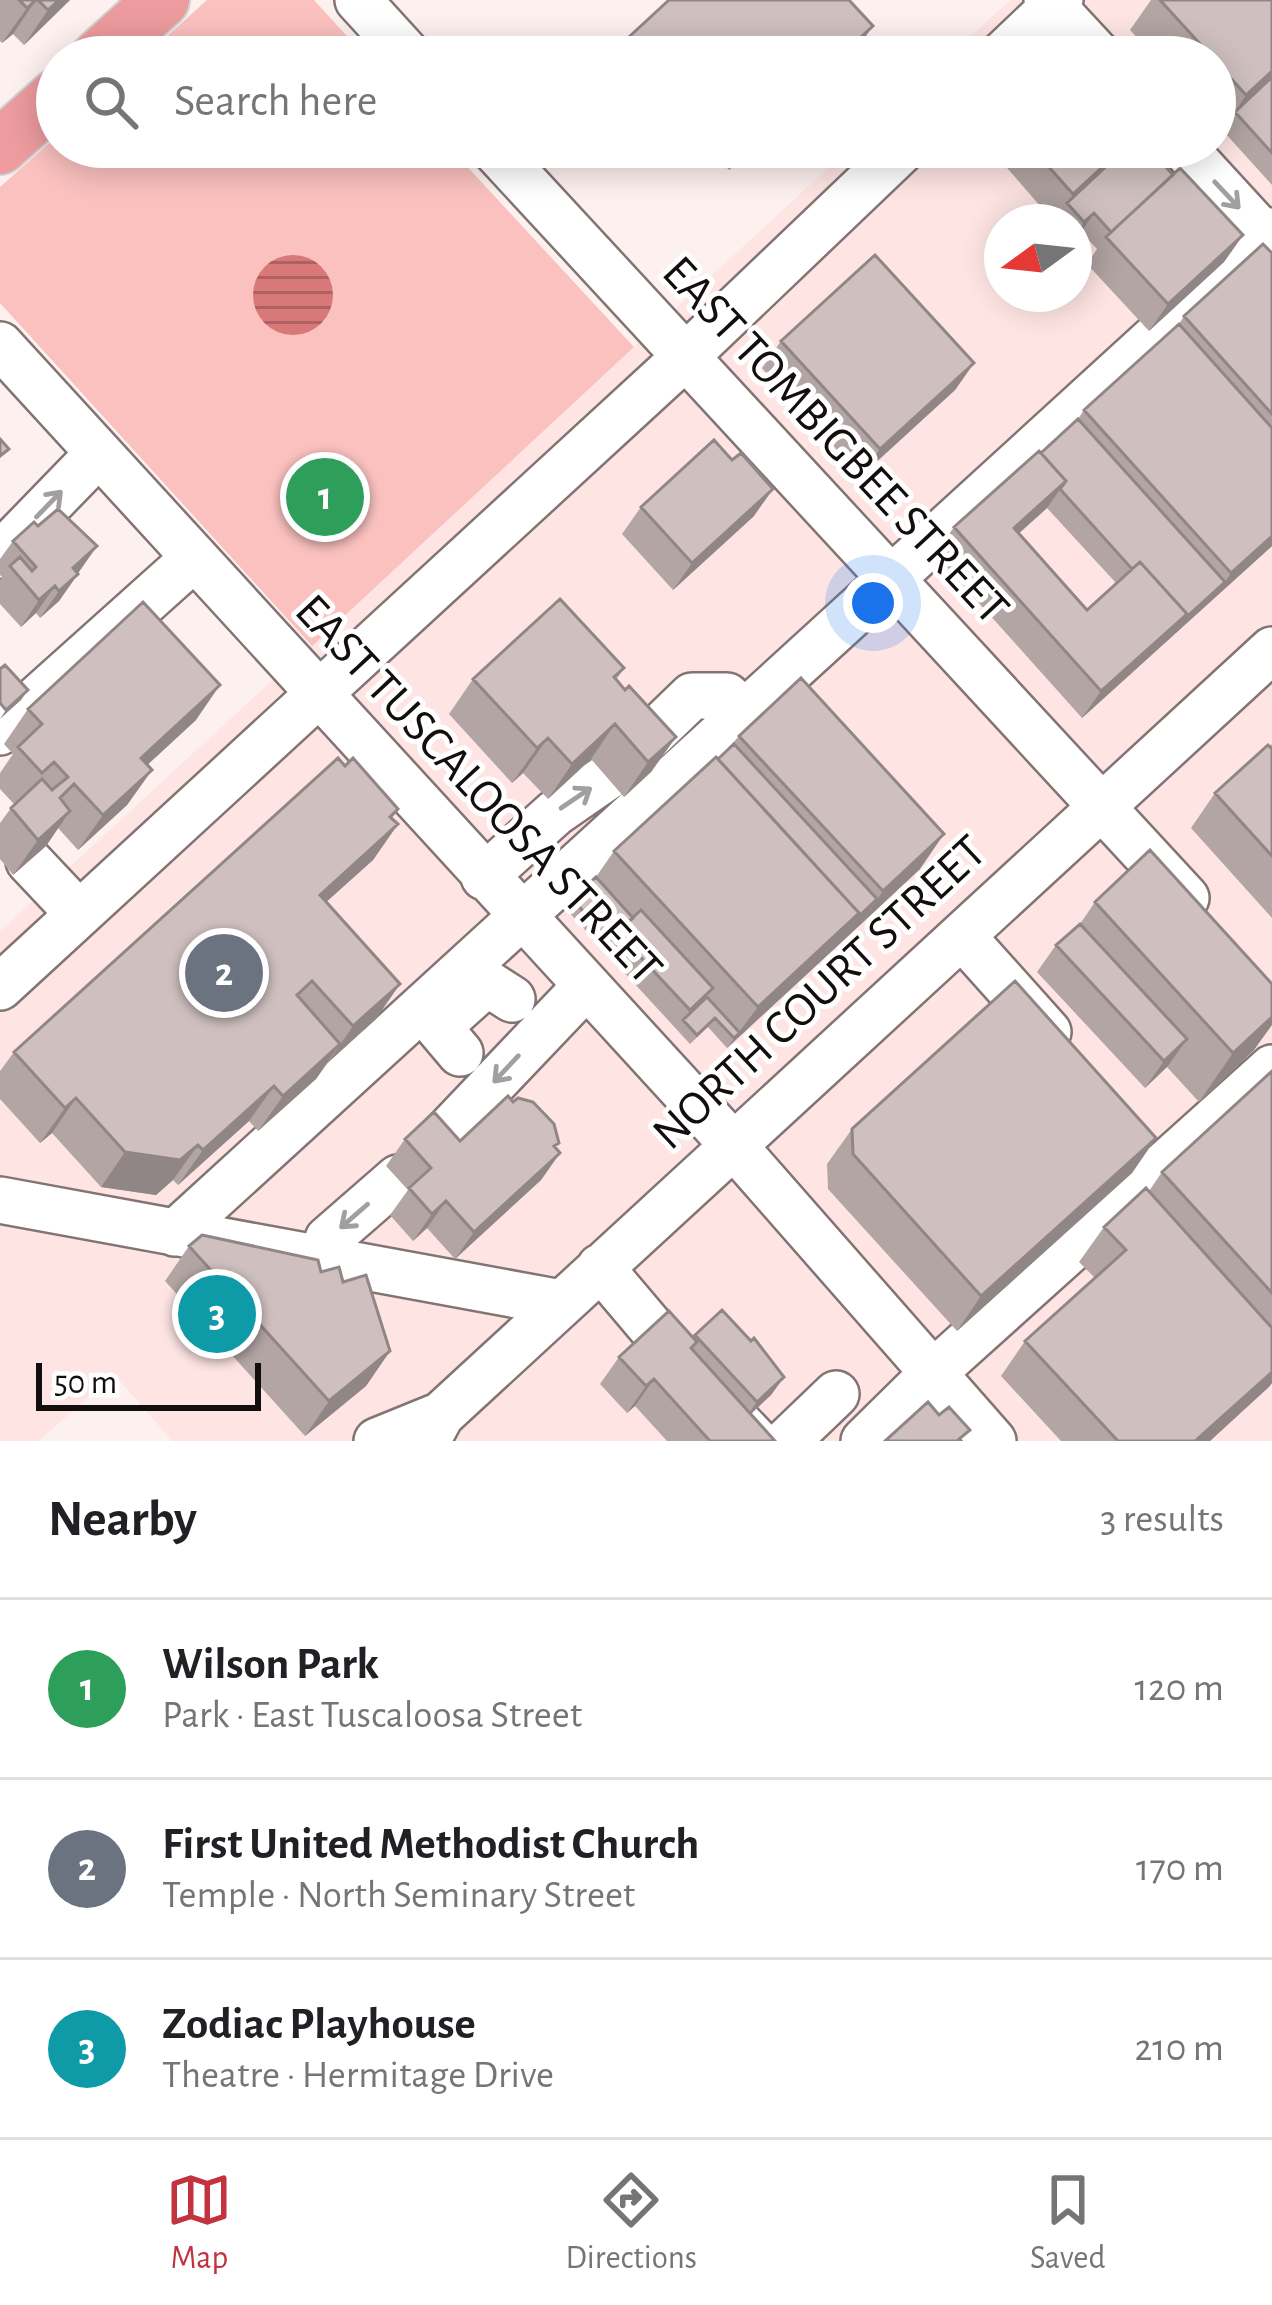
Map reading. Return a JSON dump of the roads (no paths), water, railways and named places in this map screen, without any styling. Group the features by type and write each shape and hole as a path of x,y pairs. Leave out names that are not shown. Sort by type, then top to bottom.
{"main road":[{"path":"122,36 162,0"},
{"path":"0,147 36,114"}],"street":[{"path":"358,0 391,36"},
{"path":"1020,36 1053,2 1082,36"},
{"name":"EAST TOMBIGBEE STREET","path":"511,168 1209,923"},
{"path":"0,987 684,358 883,168"},
{"path":"175,1233 1270,237 1203,168"},
{"name":"EAST TUSCALOOSA STREET","path":"0,345 734,1146 993,1441"},
{"path":"0,555 98,454"},
{"path":"0,732 193,559"},
{"name":"NORTH COURT STREET","path":"377,1441 434,1428 561,1303 1272,650"},
{"path":"484,877 555,813 620,765 692,696 727,696 746,714"},
{"path":"29,861 79,914"},
{"path":"962,936 1071,1057"},
{"path":"460,1053 438,1027 487,983 512,999"},
{"path":"325,1262 328,1239 412,1166 586,986"},
{"path":"863,1441 1272,1068"},
{"path":"1135,1128 1166,1164"},
{"path":"0,1200 561,1303"},
{"path":"601,1268 756,1441"},
{"path":"787,1441 836,1394"}],"place":[{"name":"Wilson Park","path":"325,497"},
{"name":"First United Methodist Church","path":"224,973"},
{"name":"Zodiac Playhouse","path":"217,1314"}]}
